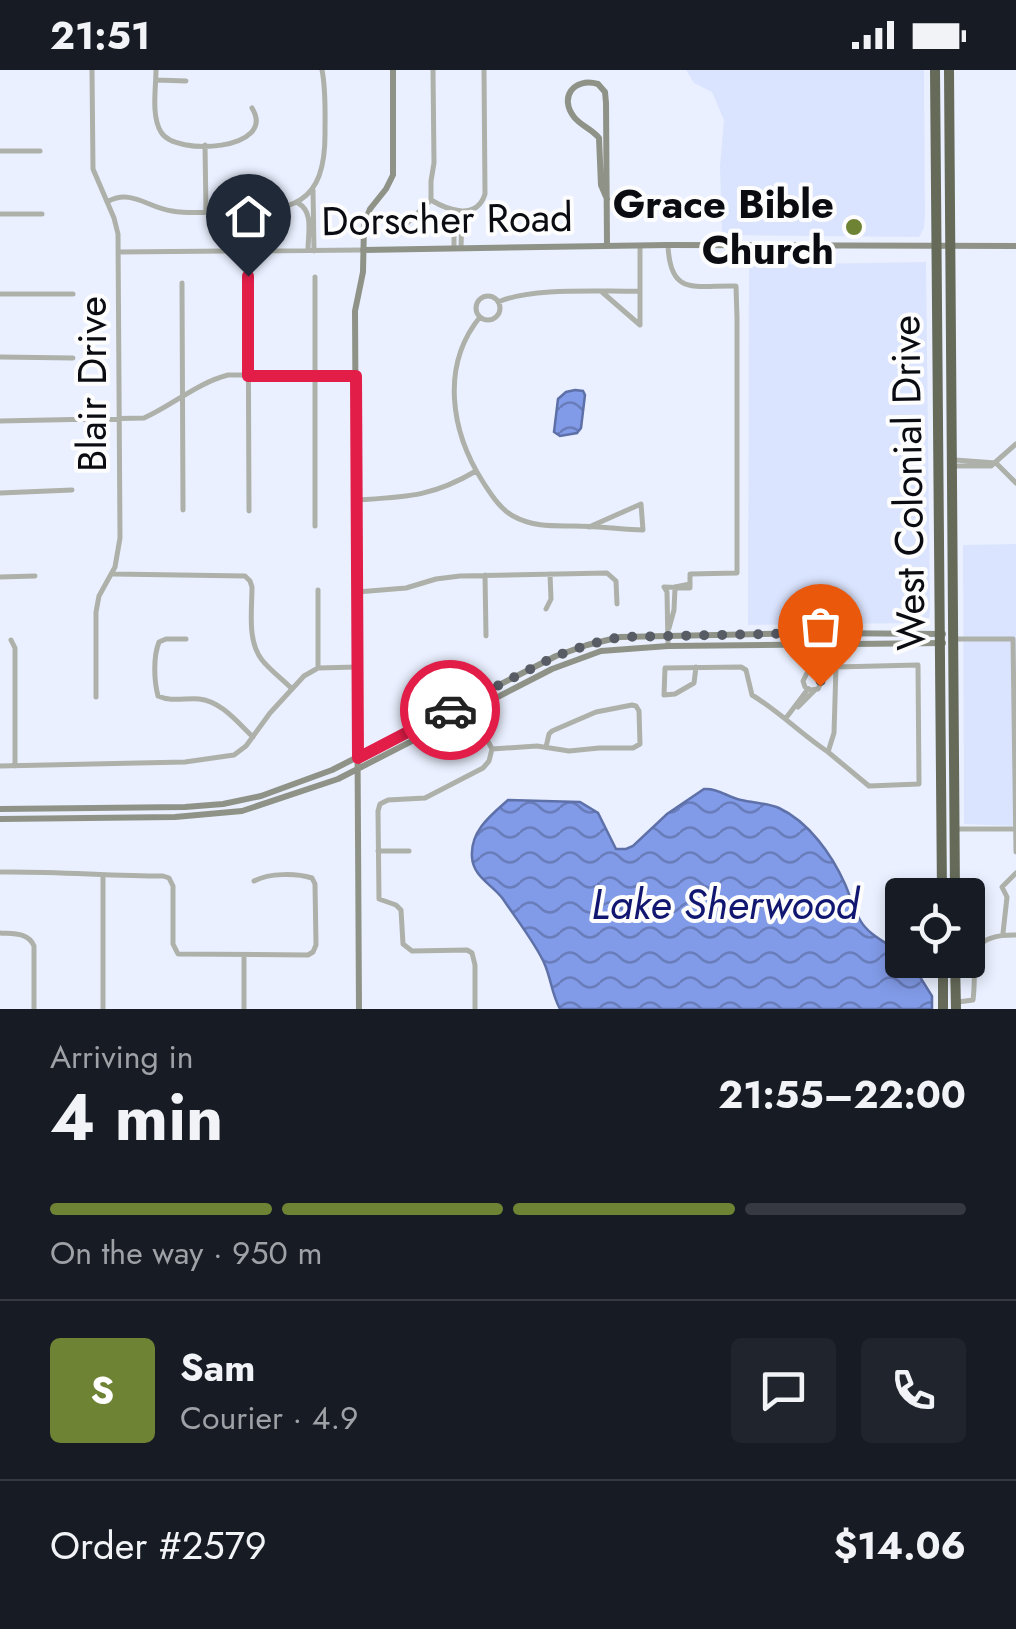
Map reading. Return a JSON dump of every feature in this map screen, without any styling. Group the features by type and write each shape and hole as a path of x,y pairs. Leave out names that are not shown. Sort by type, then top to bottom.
{"highway":[{"name":"West Colonial Drive","path":"935,70 942,878"},
{"name":"West Colonial Drive","path":"949,70 955,878"},
{"path":"938,422 945,455 952,463"},
{"path":"938,464 947,476 952,505"},
{"path":"941,798 954,829"},
{"path":"943,978 943,1009"},
{"path":"949,978 956,1006"},
{"path":"955,978 956,1006"}],"street":[{"name":"Blair Drive","path":"92,70 93,169 118,234 120,538 118,558 99,596 96,612 96,697"},
{"path":"156,70 156,110 161,133 169,141 182,146 240,142 254,126 256,114 252,108"},
{"path":"107,202 128,196 169,211 206,212 259,212 298,203 313,190 326,156 322,70"},
{"path":"359,1009 356,311 367,215 393,175 393,70"},
{"path":"402,228 431,200 433,70"},
{"path":"431,200 454,210 476,208 482,203 484,70"},
{"path":"156,80 186,81"},
{"path":"607,198 602,185 599,138 576,120 570,110 571,92 582,82 598,84 606,96 607,198 607,246"},
{"path":"205,145 206,212"},
{"path":"0,151 40,151"},
{"path":"311,251 313,190"},
{"path":"298,203 308,215 311,251"},
{"path":"454,210 458,248"},
{"path":"458,248 462,210"},
{"path":"0,214 42,214"},
{"path":"602,292 640,325 640,246"},
{"path":"668,246 670,268 684,285 736,286 737,573 690,574 690,586 664,587 668,646"},
{"name":"Dorscher Road","path":"118,252 1016,246"},
{"path":"248,276 249,511"},
{"path":"315,277 315,526"},
{"path":"182,283 183,510"},
{"path":"498,302 517,294 640,291"},
{"path":"0,294 73,294"},
{"path":"488,296 498,302 500,310 495,317 480,317 476,306 480,299 488,296"},
{"path":"480,317 460,350 455,379 458,429 465,451 505,510 532,524 642,530 641,504 589,527"},
{"path":"0,357 74,358"},
{"path":"0,421 144,418 211,380 228,375 356,376"},
{"path":"952,463 991,466 1016,444"},
{"path":"996,463 1016,483"},
{"path":"356,500 405,498 432,492 476,470"},
{"path":"0,494 72,490"},
{"path":"357,592 485,575 607,573 616,582 617,604"},
{"path":"111,574 245,576 252,588 253,640 257,651 292,688"},
{"path":"546,609 551,599 550,574"},
{"path":"485,575 486,636"},
{"path":"0,577 34,576"},
{"path":"668,632 675,587"},
{"path":"318,590 318,668"},
{"path":"0,809 185,807 260,796 358,758 540,663 620,637 668,632 1013,639 1016,852"},
{"path":"814,671 815,633"},
{"path":"0,819 175,817 242,811 358,769 552,669 601,651 940,639"},
{"path":"11,640 15,648 15,766"},
{"path":"186,640 159,642 158,696 166,700 210,701 253,737"},
{"path":"696,667 694,682 675,694 664,695 664,668 696,667 741,667 746,670 752,695 869,786 919,784 918,666 836,666 834,733 828,752"},
{"path":"0,766 208,760 238,753 304,676 318,668 357,667"},
{"path":"786,718 811,690 820,686 822,680 814,671 803,678 803,684 811,690"},
{"path":"467,701 492,749 489,761 483,768 425,798 380,804 379,898 401,910 403,944 407,948 467,950 472,954 476,965 475,1009"},
{"path":"492,749 546,746 569,751 637,747 639,711 632,705 596,712 552,731 546,746"},
{"path":"954,829 1015,828"},
{"path":"378,851 408,851"},
{"path":"0,872 163,876 169,878 172,886 174,950 184,956 313,952 316,945 312,878 263,876 254,881"},
{"path":"1003,934 1007,896 1002,887 1016,873"},
{"path":"102,876 103,1009"},
{"path":"0,933 25,936 34,946 34,1009"},
{"path":"956,1006 973,1000 978,944 986,938 1016,934"},
{"path":"244,956 244,1009"}],"shaded area":[{"path":"686,70 924,70 925,216 919,237 722,235 720,166 724,120 712,92 694,83"},
{"path":"926,262 929,618 923,623 748,625 749,265"},
{"path":"1016,544 1016,826 964,824 963,545"}],"water":[{"path":"575,390 585,395 581,428 577,433 560,436 554,432 558,399"},
{"name":"Lake Sherwood","path":"704,789 790,814 810,831 833,862 864,926 885,942 885,978 920,978 932,996 932,1009 560,1009 537,950 503,899 473,864 472,848 478,831 508,800 580,802 598,813 616,849 626,849"}],"way so far":[{"path":"450,710 556,656 620,637 815,633 814,671 821,677 820,686"}],"place":[{"name":"Grace Bible Church","path":"854,227"}],"route":[{"path":"248,276 248,376 356,376 358,758 450,710"}]}
